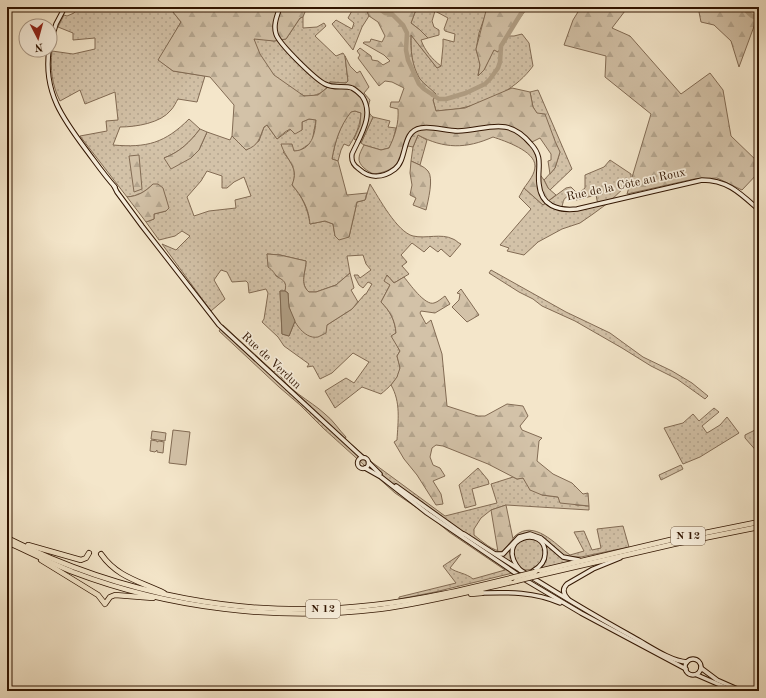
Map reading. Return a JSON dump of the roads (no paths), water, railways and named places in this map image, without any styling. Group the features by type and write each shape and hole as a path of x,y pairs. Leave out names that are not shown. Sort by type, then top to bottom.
{"highway":[{"name":"N 12","path":"7,542 31,554 89,577 143,594 176,601 251,611 324,613 380,608 428,601 516,581 536,573 683,537 759,522"},
{"name":"N 12","path":"7,538 53,559 92,574 134,587 171,596 206,602 252,608 289,609 340,608 409,600 511,578 523,573 536,573 759,527"},
{"path":"15,542 77,560 84,560 89,553"},
{"path":"31,554 98,594 105,604 110,597 115,595 176,601"},
{"path":"101,554 107,563 116,571 171,596"},
{"path":"464,593 482,593"}],"main road":[{"path":"58,20 65,7"},
{"name":"Rue de la Côte au Roux","path":"280,7 275,21 275,32 283,45 321,81 331,86 352,88 364,99 367,119 352,154 352,162 367,176 376,177 396,169 402,159 409,137 416,129 427,128 460,131 500,126 514,130 526,138 535,149 540,164 540,191 550,205 560,209 577,208 702,180 718,181 733,188 759,210"},
{"name":"Rue de Verdun","path":"49,58 48,70 53,97 70,128 185,281 226,333 350,448 362,457"},
{"name":"Rue de Verdun","path":"350,448 358,461"},
{"path":"580,613 527,581 445,526 381,477 370,470 359,467 358,461 362,457 367,459 380,474 464,534 574,605 681,662 687,662 693,659 698,660 701,664 701,668 717,680 742,691"},
{"path":"365,468 369,463"},
{"path":"445,526 461,535 464,534"},
{"path":"489,551 503,554 519,537 530,534 541,538 563,557 584,561"},
{"path":"523,573 513,560 512,549 518,540 528,536 540,541 544,546 545,552 543,562 536,573"},
{"name":"N 12","path":"574,605 564,594 564,587 567,584 599,566 638,552"},
{"path":"482,593 538,596 552,600 580,613 686,669 690,674 697,674 734,691"},
{"path":"686,669 687,662"},
{"path":"697,674 701,668"}],"waterway":[{"path":"375,7 385,13 392,14 403,25 407,33 406,50 408,60 419,84 439,99 446,99 466,93 485,84 490,79 498,68 501,46 525,7"},
{"path":"743,7 752,16 759,18"}]}
